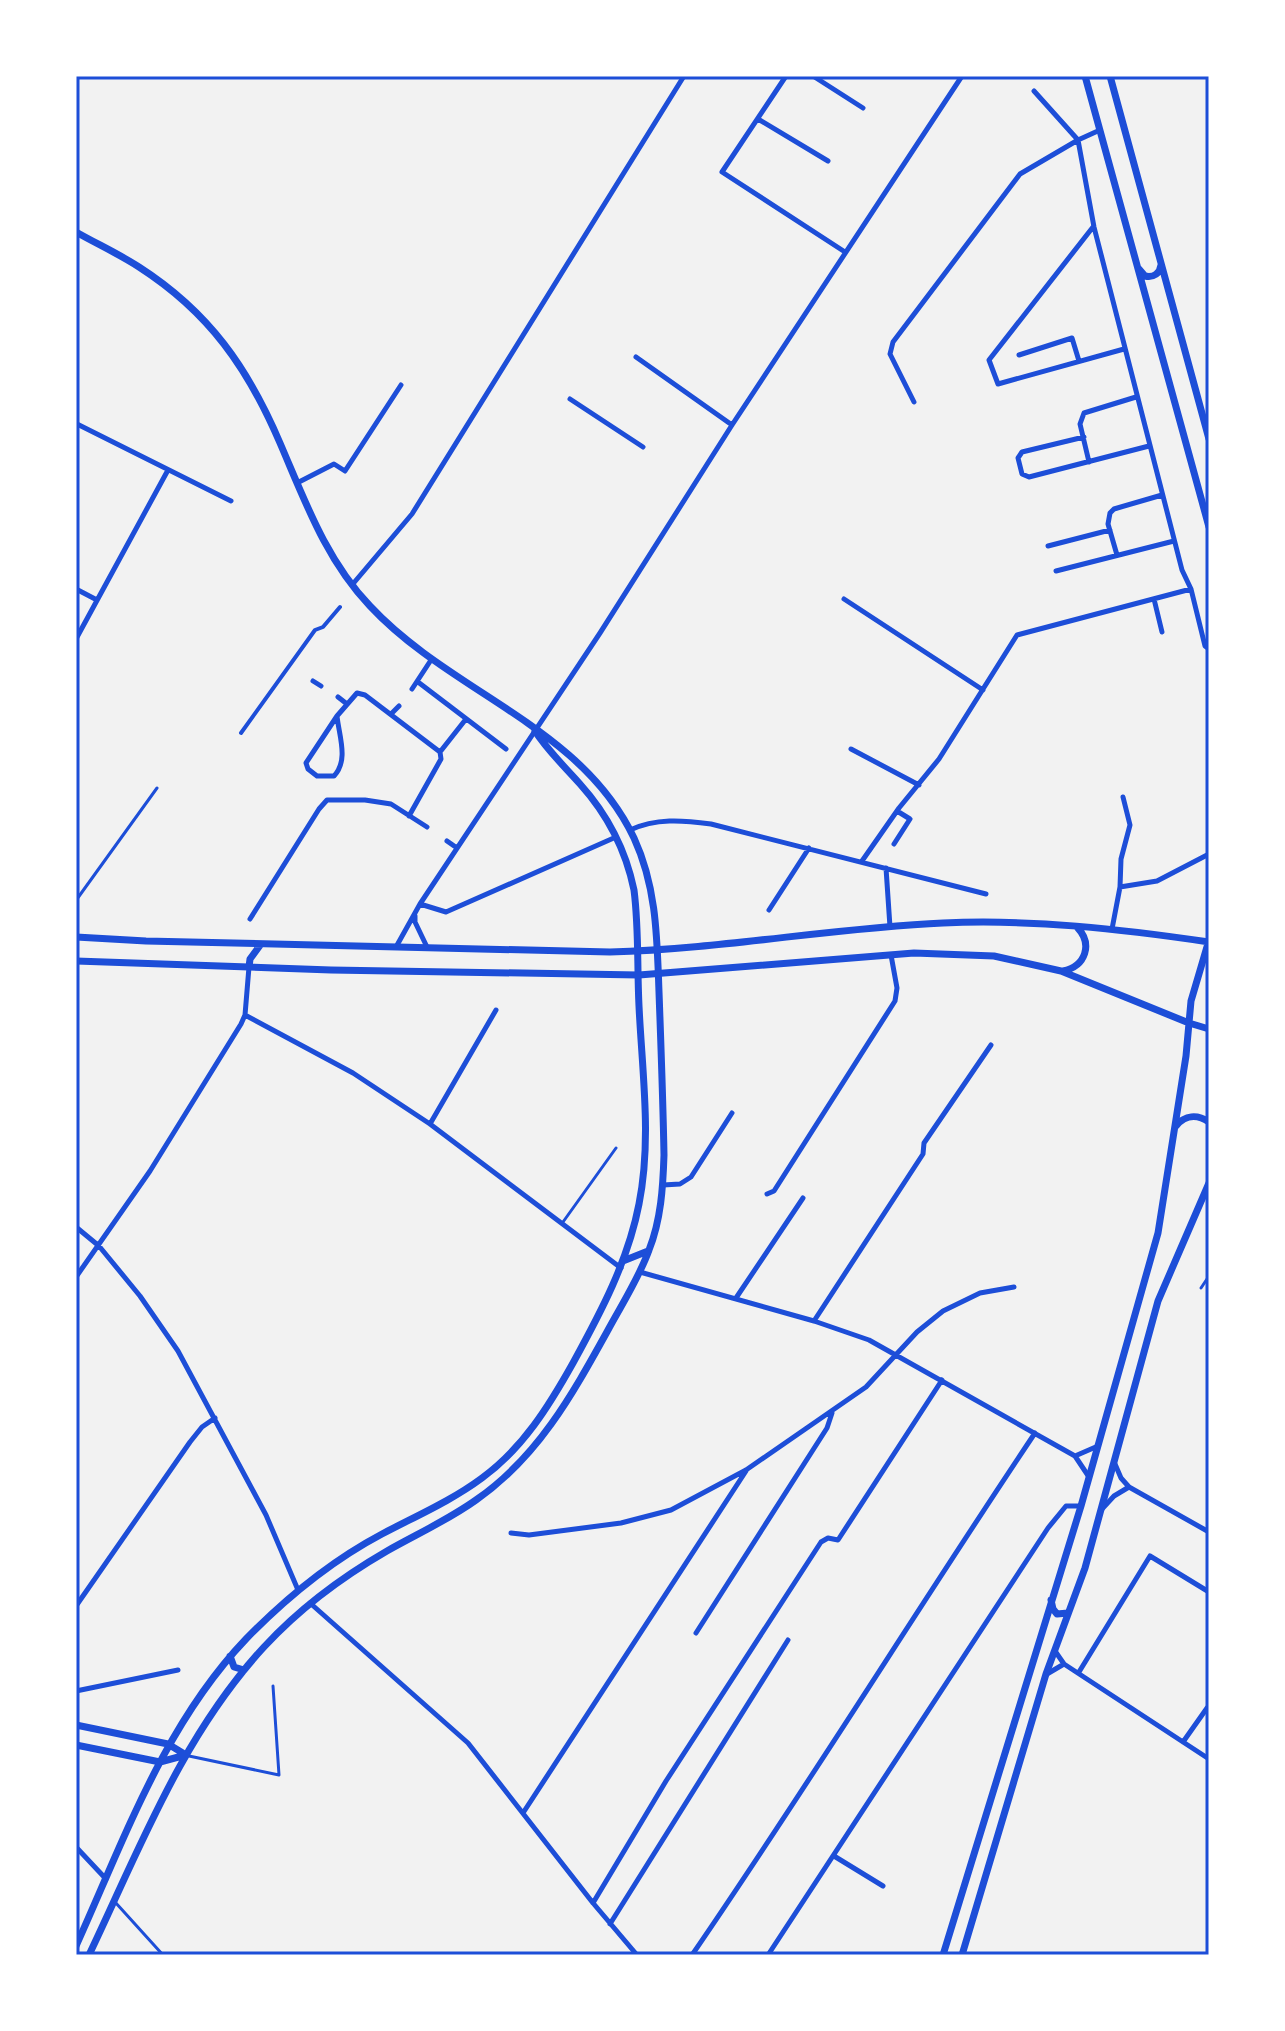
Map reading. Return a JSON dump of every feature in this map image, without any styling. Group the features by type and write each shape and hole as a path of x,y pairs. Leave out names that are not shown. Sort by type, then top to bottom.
{"main road":[{"path":"1085,76 1209,527"},
{"path":"1110,76 1209,439"},
{"path":"76,232 156,278 179,296 212,328 235,357 256,392 317,529 352,585 385,622 431,660 557,743 584,767 606,793 630,830 650,886 658,950 663,1185 650,1249 567,1403 528,1455 474,1502 365,1563 310,1603 273,1637 244,1670 201,1728 186,1755 151,1820 89,1955"},
{"path":"1137,263 1142,274 1153,276 1159,272 1161,260"},
{"path":"76,1946 168,1744 230,1656 298,1590 357,1548 466,1490 505,1458 523,1439 558,1389 622,1265 639,1204 644,1165 639,951 634,890 616,837 589,795 534,730"},
{"path":"616,837 630,830"},
{"path":"76,937 639,951 944,923 1043,922 1209,941 1197,976 1158,1233 1081,1506 943,1955"},
{"path":"1061,971 1076,967 1085,954 1085,938 1075,925"},
{"path":"249,967 250,959 261,944"},
{"path":"76,961 639,975 891,955 994,956 1061,971 1209,1029"},
{"path":"643,1063 651,1058 659,1060 662,1065"},
{"path":"1175,1127 1183,1118 1190,1116 1209,1122"},
{"path":"962,1955 1046,1674 1102,1509 1158,1301 1209,1183"},
{"path":"622,1265 650,1249"},
{"path":"383,1534 381,1544 391,1548"},
{"path":"357,1548 365,1552 365,1563"},
{"path":"1051,1598 1057,1614 1064,1615 1069,1611"},
{"path":"230,1656 234,1667 244,1670"},
{"path":"76,1725 168,1744 186,1755"},
{"path":"89,1747 99,1740 93,1729"},
{"path":"76,1745 160,1762 186,1755"},
{"path":"138,1810 143,1807 149,1810 151,1820"},
{"path":"950,1928 968,1933"}],"street":[{"path":"352,585 412,514 684,76"},
{"path":"786,76 722,172 845,252"},
{"path":"813,76 863,108"},
{"path":"396,947 403,930 962,76"},
{"path":"1034,91 1078,140 1094,227 1136,397 1174,541 1191,589 1205,646 1209,649"},
{"path":"758,119 828,161"},
{"path":"914,402 890,354 890,345 1020,174 1100,130"},
{"path":"1094,227 989,360 998,384 1124,349"},
{"path":"1019,355 1072,338 1079,361"},
{"path":"636,357 732,425"},
{"path":"297,483 334,464 345,471 401,385"},
{"path":"1089,462 1080,424 1084,413 1136,397"},
{"path":"570,399 643,447"},
{"path":"77,424 231,501"},
{"path":"1084,437 1022,452 1018,458 1022,474 1026,477 1149,446"},
{"path":"76,639 168,470"},
{"path":"1117,555 1108,518 1114,509 1162,495"},
{"path":"1048,546 1110,530"},
{"path":"1056,571 1174,541"},
{"path":"76,589 97,600"},
{"path":"862,861 939,759 1017,635 1191,589"},
{"path":"844,599 983,690"},
{"path":"1154,599 1162,632"},
{"path":"241,733 315,630 323,627 340,607"},
{"path":"412,689 431,660"},
{"path":"313,681 321,686"},
{"path":"418,682 506,749"},
{"path":"337,716 343,762 334,776 323,778 311,772 306,763 337,716 353,695 361,693 440,752 441,759 406,814 398,820"},
{"path":"338,697 347,704"},
{"path":"391,714 399,706"},
{"path":"440,752 466,719"},
{"path":"851,749 919,785"},
{"path":"1112,929 1120,887 1121,859 1130,825 1123,797"},
{"path":"250,919 327,800 385,803 427,827"},
{"path":"894,844 910,819 897,811"},
{"path":"630,830 649,822 689,821 862,861 986,894"},
{"path":"420,904 446,912 616,837"},
{"path":"447,841 457,848"},
{"path":"769,910 809,848"},
{"path":"1120,887 1157,881 1209,854"},
{"path":"886,868 890,927"},
{"path":"415,914 415,922 428,948"},
{"path":"767,1194 774,1191 895,1001 897,988 891,955"},
{"path":"76,1277 158,1159 245,1015 249,967"},
{"path":"430,1124 496,1010"},
{"path":"245,1015 353,1073 430,1124 561,1225 622,1265"},
{"path":"814,1321 923,1154 924,1143 991,1045"},
{"path":"663,1185 680,1184 691,1177 732,1113"},
{"path":"736,1298 803,1198"},
{"path":"76,1227 99,1246 158,1320 266,1515 298,1590"},
{"path":"639,1271 869,1340 1075,1456 1089,1477"},
{"path":"511,1533 529,1535 621,1523 671,1510 746,1470 832,1411 873,1381 933,1319 969,1297 1014,1287"},
{"path":"593,1903 666,1781 821,1542 828,1538 838,1540 942,1380"},
{"path":"696,1633 827,1428 832,1411"},
{"path":"76,1606 190,1442 202,1427 215,1418"},
{"path":"692,1955 813,1777 852,1710 1035,1433"},
{"path":"1075,1456 1098,1446"},
{"path":"1115,1464 1129,1487 1209,1532"},
{"path":"523,1813 746,1470"},
{"path":"1102,1509 1114,1496 1129,1487"},
{"path":"768,1955 1054,1519 1066,1506 1081,1506"},
{"path":"1079,1672 1150,1556 1209,1592"},
{"path":"310,1603 468,1743 637,1955"},
{"path":"610,1924 788,1640"},
{"path":"1055,1650 1064,1664 1209,1759"},
{"path":"1046,1674 1064,1664"},
{"path":"76,1691 178,1670"},
{"path":"1183,1742 1207,1708"},
{"path":"76,1847 106,1879"},
{"path":"834,1856 883,1886"}],"lane":[{"path":"76,911 77,899 157,788"},
{"path":"561,1225 616,1148"},
{"path":"1201,1288 1209,1276"},
{"path":"186,1755 279,1775 273,1686"},
{"path":"115,1902 163,1955"}]}
